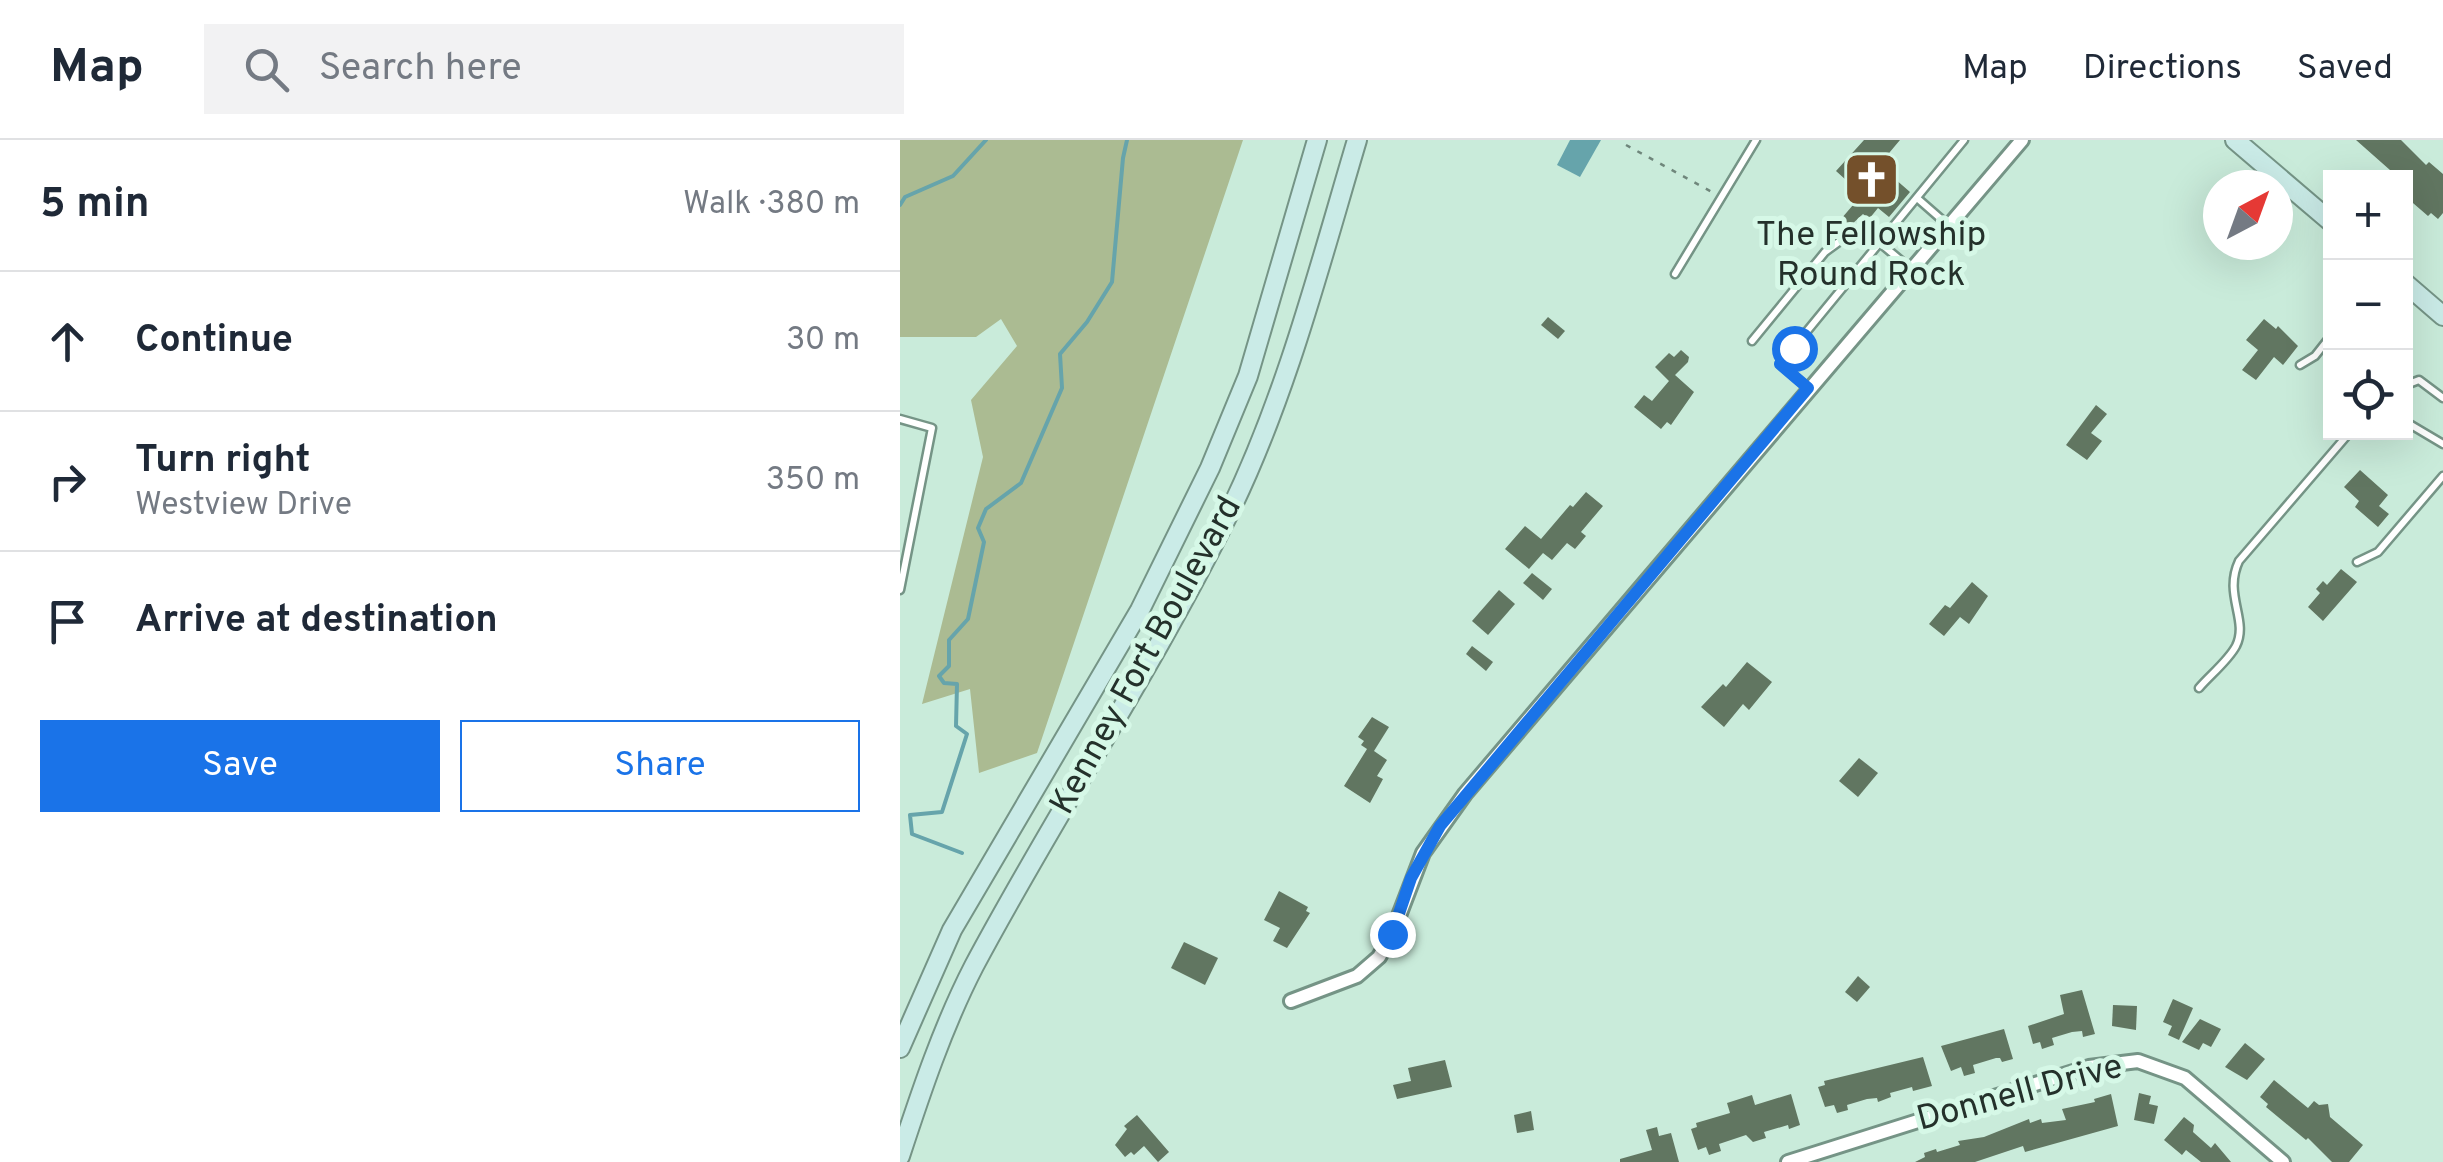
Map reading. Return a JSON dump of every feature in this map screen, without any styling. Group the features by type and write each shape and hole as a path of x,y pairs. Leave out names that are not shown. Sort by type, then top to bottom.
{"main road":[{"name":"Kenney Fort Boulevard","path":"900,1048 952,930 1140,610 1210,468 1248,376 1318,140"},
{"name":"Kenney Fort Boulevard","path":"900,1156 940,1042 973,968 1159,646 1231,508 1280,388 1357,140"},
{"path":"2235,140 2323,215"},
{"path":"2413,290 2443,316"},
{"path":"1248,376 1280,388"}],"street":[{"path":"1291,1001 1358,976 1379,958 1392,934 1411,878 1440,826 2022,140"},
{"name":"Donnell Drive","path":"1788,1162 2089,1067 2138,1062 2185,1078 2283,1162"}],"lane":[{"path":"1675,274 1756,140"},
{"path":"1808,388 1780,364 1964,140"},
{"path":"1916,198 1949,226"},
{"path":"1752,340 1825,252 1851,232 1880,244 1912,270"},
{"path":"2300,365 2323,346"},
{"path":"2413,383 2419,380 2443,398"},
{"path":"900,419 932,428 900,590"},
{"path":"2413,426 2443,444"},
{"path":"2198,688 2236,646 2241,627 2232,576 2239,561 2343,440"},
{"path":"2357,562 2378,552 2443,476"}],"path":[{"path":"1626,145 1714,193"}],"green space":[{"path":"900,140 1243,140 1037,753 979,773 970,689 922,704 983,457 971,400 1017,346 1001,319 976,337 900,337"}],"water":[{"path":"1570,140 1601,140 1580,177 1557,165"}],"building":[{"name":"The Fellowship Round Rock","path":"1864,140 1900,140 1879,165 1910,192 1889,217 1878,208 1869,219 1863,214 1850,226 1841,219 1853,205 1847,200 1856,189 1836,171"},
{"path":"2356,140 2401,140 2426,165 2429,162 2443,174 2443,213 2438,219 2413,203 2413,170 2390,170"},
{"path":"1548,317 1565,331 1558,339 1541,325"},
{"path":"2264,319 2276,329 2278,326 2298,346 2283,365 2274,357 2256,380 2242,370 2258,350 2246,340"},
{"path":"1681,350 1689,357 1688,362 1675,375 1694,392 1671,425 1667,422 1661,429 1634,407 1644,395 1652,401 1669,381 1655,367 1669,353 1674,357"},
{"path":"2096,405 2107,414 2091,433 2102,441 2087,460 2066,445"},
{"path":"2360,470 2388,495 2379,506 2389,514 2378,527 2355,507 2359,501 2344,487"},
{"path":"1586,492 1603,506 1581,532 1586,536 1575,549 1567,543 1552,560 1543,553 1529,569 1505,549 1525,526 1541,539"},
{"path":"2341,569 2357,582 2323,621 2308,607 2320,593 2316,589 2323,581 2327,585"},
{"path":"1532,573 1552,589 1543,600 1523,583"},
{"path":"1972,582 1988,596 1969,624 1960,617 1944,636 1929,624 1945,605 1950,608"},
{"path":"1499,590 1515,604 1488,635 1472,621"},
{"path":"1472,646 1493,662 1486,671 1466,654"},
{"path":"1747,662 1772,682 1749,710 1743,704 1724,727 1701,707 1723,684 1726,687"},
{"path":"1372,717 1389,727 1374,751 1387,760 1377,776 1383,779 1370,803 1344,786 1367,749 1358,737"},
{"path":"1859,758 1878,773 1858,797 1839,781"},
{"path":"1279,891 1308,907 1306,911 1310,913 1287,948 1273,941 1280,928 1264,920"},
{"path":"1184,942 1218,958 1205,985 1171,968"},
{"path":"1858,976 1870,987 1857,1002 1845,992"},
{"path":"2082,990 2095,1034 2083,1037 2082,1031 2072,1032 2052,1038 2054,1045 2042,1049 2040,1042 2033,1044 2028,1026 2064,1014 2060,995"},
{"path":"2173,999 2193,1008 2179,1040 2168,1035 2172,1026 2163,1022"},
{"path":"2113,1005 2137,1006 2136,1030 2112,1026"},
{"path":"2200,1019 2221,1029 2211,1047 2203,1043 2199,1050 2182,1042"},
{"path":"2004,1029 2013,1059 2002,1062 1996,1058 1973,1065 1975,1073 1964,1076 1961,1067 1951,1071 1941,1046"},
{"path":"2245,1043 2265,1059 2247,1080 2225,1067"},
{"path":"1923,1057 1932,1086 1890,1093 1891,1097 1878,1102 1877,1098 1867,1099 1847,1105 1848,1110 1837,1113 1834,1105 1825,1107 1818,1087 1825,1085 1824,1081"},
{"path":"1445,1060 1452,1087 1397,1099 1393,1085 1411,1081 1408,1068"},
{"path":"2274,1080 2308,1108 2314,1101 2328,1104 2330,1117 2363,1145 2349,1162 2332,1162 2308,1138 2266,1107 2268,1104 2260,1097"},
{"path":"2139,1093 2151,1096 2149,1104 2158,1106 2154,1124 2134,1120"},
{"path":"1791,1094 1800,1125 1764,1132 1766,1138 1753,1142 1746,1135 1719,1144 1721,1151 1709,1155 1706,1147 1698,1150 1691,1129 1697,1127 1696,1123 1730,1113 1727,1103 1752,1095 1755,1105"},
{"path":"2111,1094 2118,1126 2025,1152 2023,1146 1975,1162 1915,1162 1925,1157 1924,1153 1960,1145 1958,1141 1984,1137 2029,1119 2030,1123 2041,1119 2042,1123 2066,1120 2062,1109"},
{"path":"1531,1111 1534,1130 1517,1133 1514,1115"},
{"path":"1137,1115 1169,1152 1158,1162 1144,1146 1125,1157 1115,1145 1127,1129 1124,1126"},
{"path":"2184,1117 2194,1125 2193,1132 2211,1148 2215,1143 2231,1162 2201,1162 2186,1150 2182,1155 2164,1140"},
{"path":"1657,1127 1659,1136 1671,1133 1679,1162 1620,1162 1652,1150 1646,1130"}],"waterway":[{"path":"900,205 905,197 953,176 986,140"},
{"path":"962,853 912,834 910,815 942,812 967,734 956,726 957,684 944,683 939,676 949,666 949,640 968,619 984,542 978,528 986,509 1021,483 1062,388 1060,354 1087,322 1112,282 1127,140"}],"place":[{"name":"The Fellowship Round Rock","path":"1871,180"}],"route":[{"path":"1392,934 1411,878 1440,826 1808,388 1780,364 1794,348"}]}
